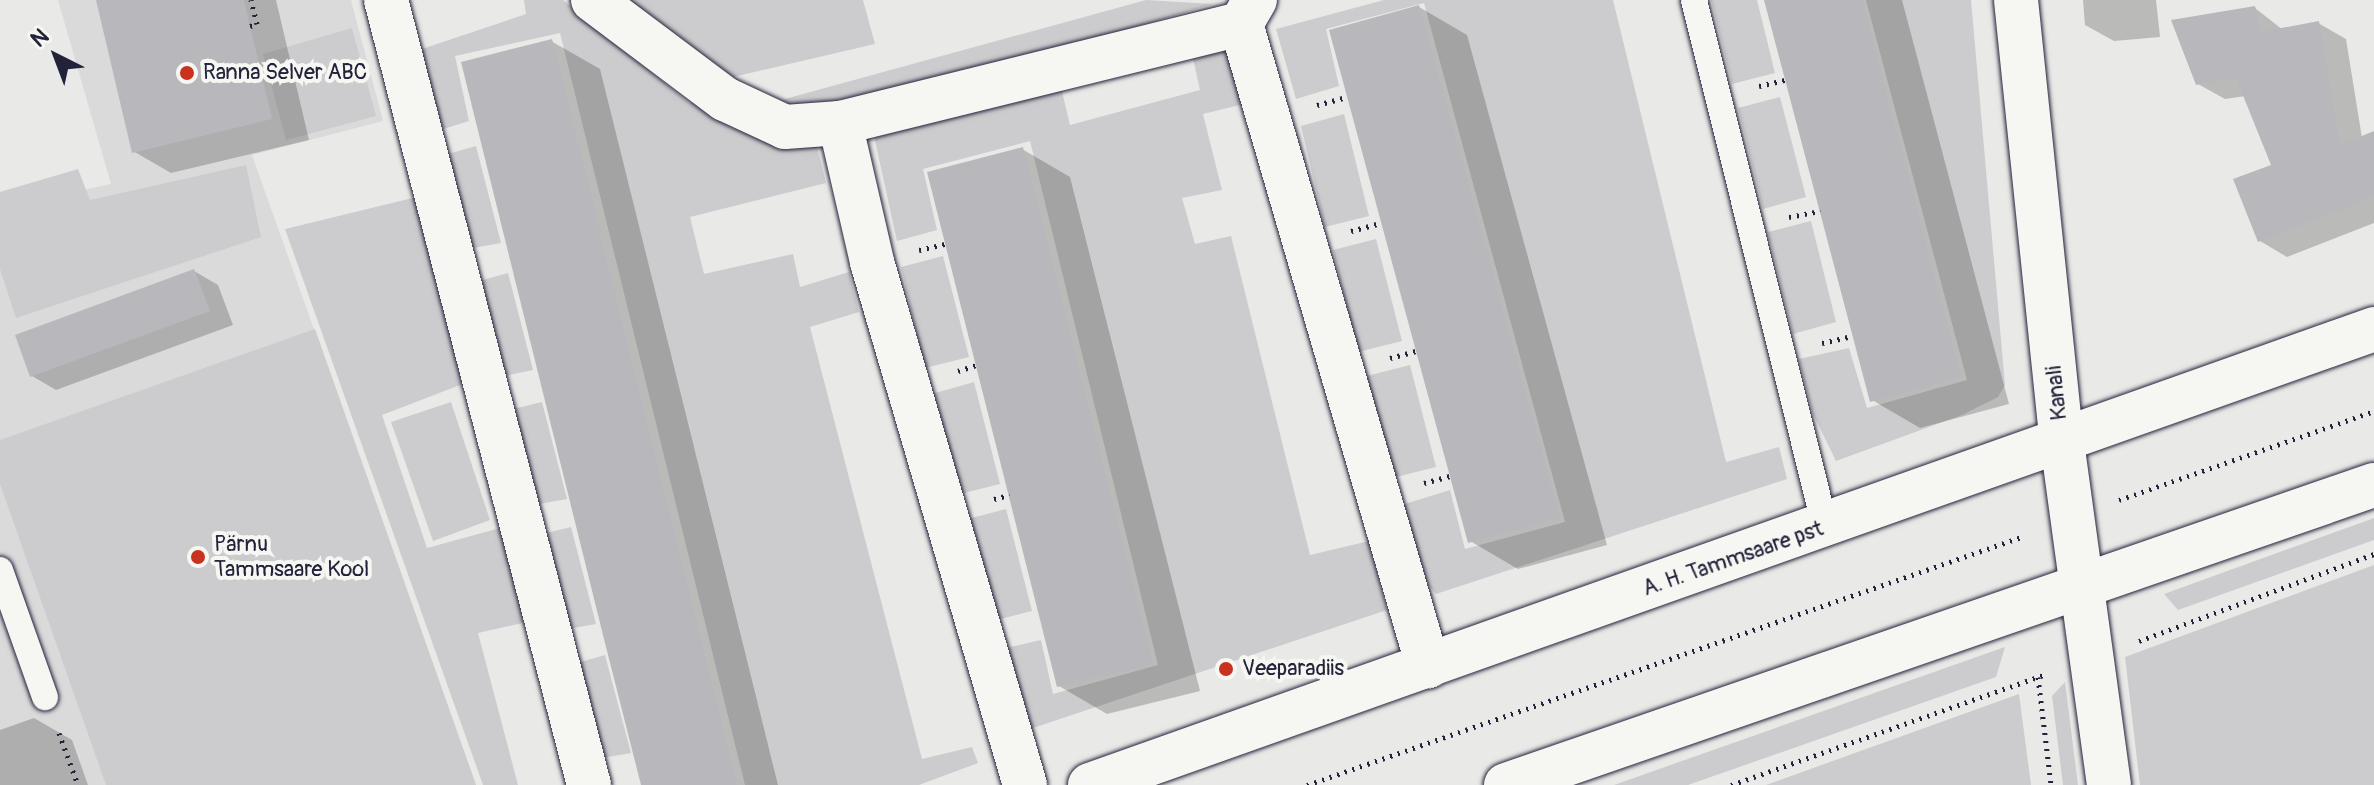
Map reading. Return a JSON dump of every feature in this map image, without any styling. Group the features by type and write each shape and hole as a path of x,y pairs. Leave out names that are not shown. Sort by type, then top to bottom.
{"street":[{"path":"386,0 589,785"},
{"path":"593,0 725,99 785,127 840,123 1248,12 1428,666"},
{"name":"Kanali","path":"2016,0 2062,442 2109,785"},
{"path":"840,123 872,262 1025,785"},
{"name":"A. H. Tammsaare pst","path":"1090,785 2374,329"},
{"path":"1506,785 2374,485"}],"lane":[{"path":"1694,0 1825,526"},
{"path":"0,570 45,697"}],"path":[{"path":"250,26 257,24 251,0"},
{"path":"1307,785 2374,411"},
{"path":"1731,785 2091,659 2374,554"},
{"path":"2038,677 2051,785"},
{"path":"45,697 78,785"}],"shaded area":[{"name":"Pärnu Tammsaare Kool","path":"58,0 351,0 383,121 252,155 476,785 0,785 0,208 111,184"},
{"path":"524,0 563,0 689,103 718,104 763,142 814,135 826,183 690,217 704,274 793,254 800,287 849,272 859,312 810,327 922,759 972,747 978,763 919,785 745,785 560,33 455,56 469,121 443,129 419,50 526,14"},
{"path":"624,0 863,0 875,44 729,78"},
{"path":"1146,0 1213,4 875,104 798,112 774,102"},
{"path":"1384,0 1613,0 1726,462 1779,447 1787,479 1436,594 1414,568 1395,507 1450,490 1465,549 1565,522 1424,3 1326,29 1339,86 1296,99 1276,29"},
{"path":"1711,0 1757,0 1775,73 1732,84"},
{"path":"1866,0 1971,0 2005,385 1998,397 1962,415 1836,461 1813,414 1799,359 1849,348 1867,408 1967,380"},
{"path":"352,28 376,116 286,140 263,54"},
{"path":"1219,36 1252,102 1203,114 1222,190 1182,198 1195,244 1231,236 1310,555 1369,541 1387,610 1024,731 998,650 1041,640 1053,694 1158,665 1030,141 923,169 937,230 897,241 874,136 1059,79 1070,125 1200,90 1190,45"},
{"path":"1780,97 1806,197 1763,209 1738,108"},
{"path":"1344,114 1369,216 1325,227 1301,126"},
{"path":"476,146 501,243 473,248 448,154"},
{"path":"246,165 261,237 16,318 0,269 0,192 78,169 90,200"},
{"path":"429,194 468,382 382,415 427,548 504,527 527,622 478,633 518,785 483,785 285,229"},
{"path":"1811,221 1836,322 1793,334 1768,232"},
{"path":"1376,239 1402,341 1358,352 1333,250"},
{"path":"943,256 969,357 925,368 901,267"},
{"path":"508,273 533,370 505,376 479,281"},
{"name":"Pärnu Tammsaare Kool","path":"315,329 476,785 106,785 0,484 0,440"},
{"path":"1410,365 1436,467 1392,478 1367,376"},
{"path":"974,382 1000,484 956,495 932,394"},
{"path":"451,402 490,520 433,541 391,422"},
{"path":"542,402 567,499 539,504 513,409"},
{"path":"1006,509 1032,611 989,622 964,520"},
{"path":"2374,518 2374,540 2178,610 2164,594"},
{"path":"571,527 596,624 568,629 542,534"},
{"path":"2374,565 2374,785 2140,785 2125,657"},
{"path":"2005,647 1996,677 1688,785 1614,785"},
{"path":"605,655 631,753 602,758 577,663"},
{"path":"2065,682 2078,785 2063,785 2052,696"},
{"path":"2019,694 2031,785 1766,785"}],"building":[{"name":"Ranna Selver ABC","path":"96,0 244,0 272,119 132,153"},
{"path":"1764,0 1862,0 1961,377 1870,402"},
{"path":"1419,5 1560,518 1468,543 1329,30"},
{"path":"2255,6 2260,32 2319,21 2340,145 2374,131 2374,197 2258,242 2233,179 2271,165 2236,78 2196,85 2171,20"},
{"path":"552,39 737,785 641,785 604,639 461,62"},
{"path":"1023,147 1153,664 1057,687 927,172"},
{"path":"194,269 210,311 30,377 15,335"}],"place":[{"name":"Ranna Selver ABC","path":"187,73"},
{"name":"Pärnu Tammsaare Kool","path":"198,557"},
{"name":"Veeparadiis","path":"1226,669"}]}
